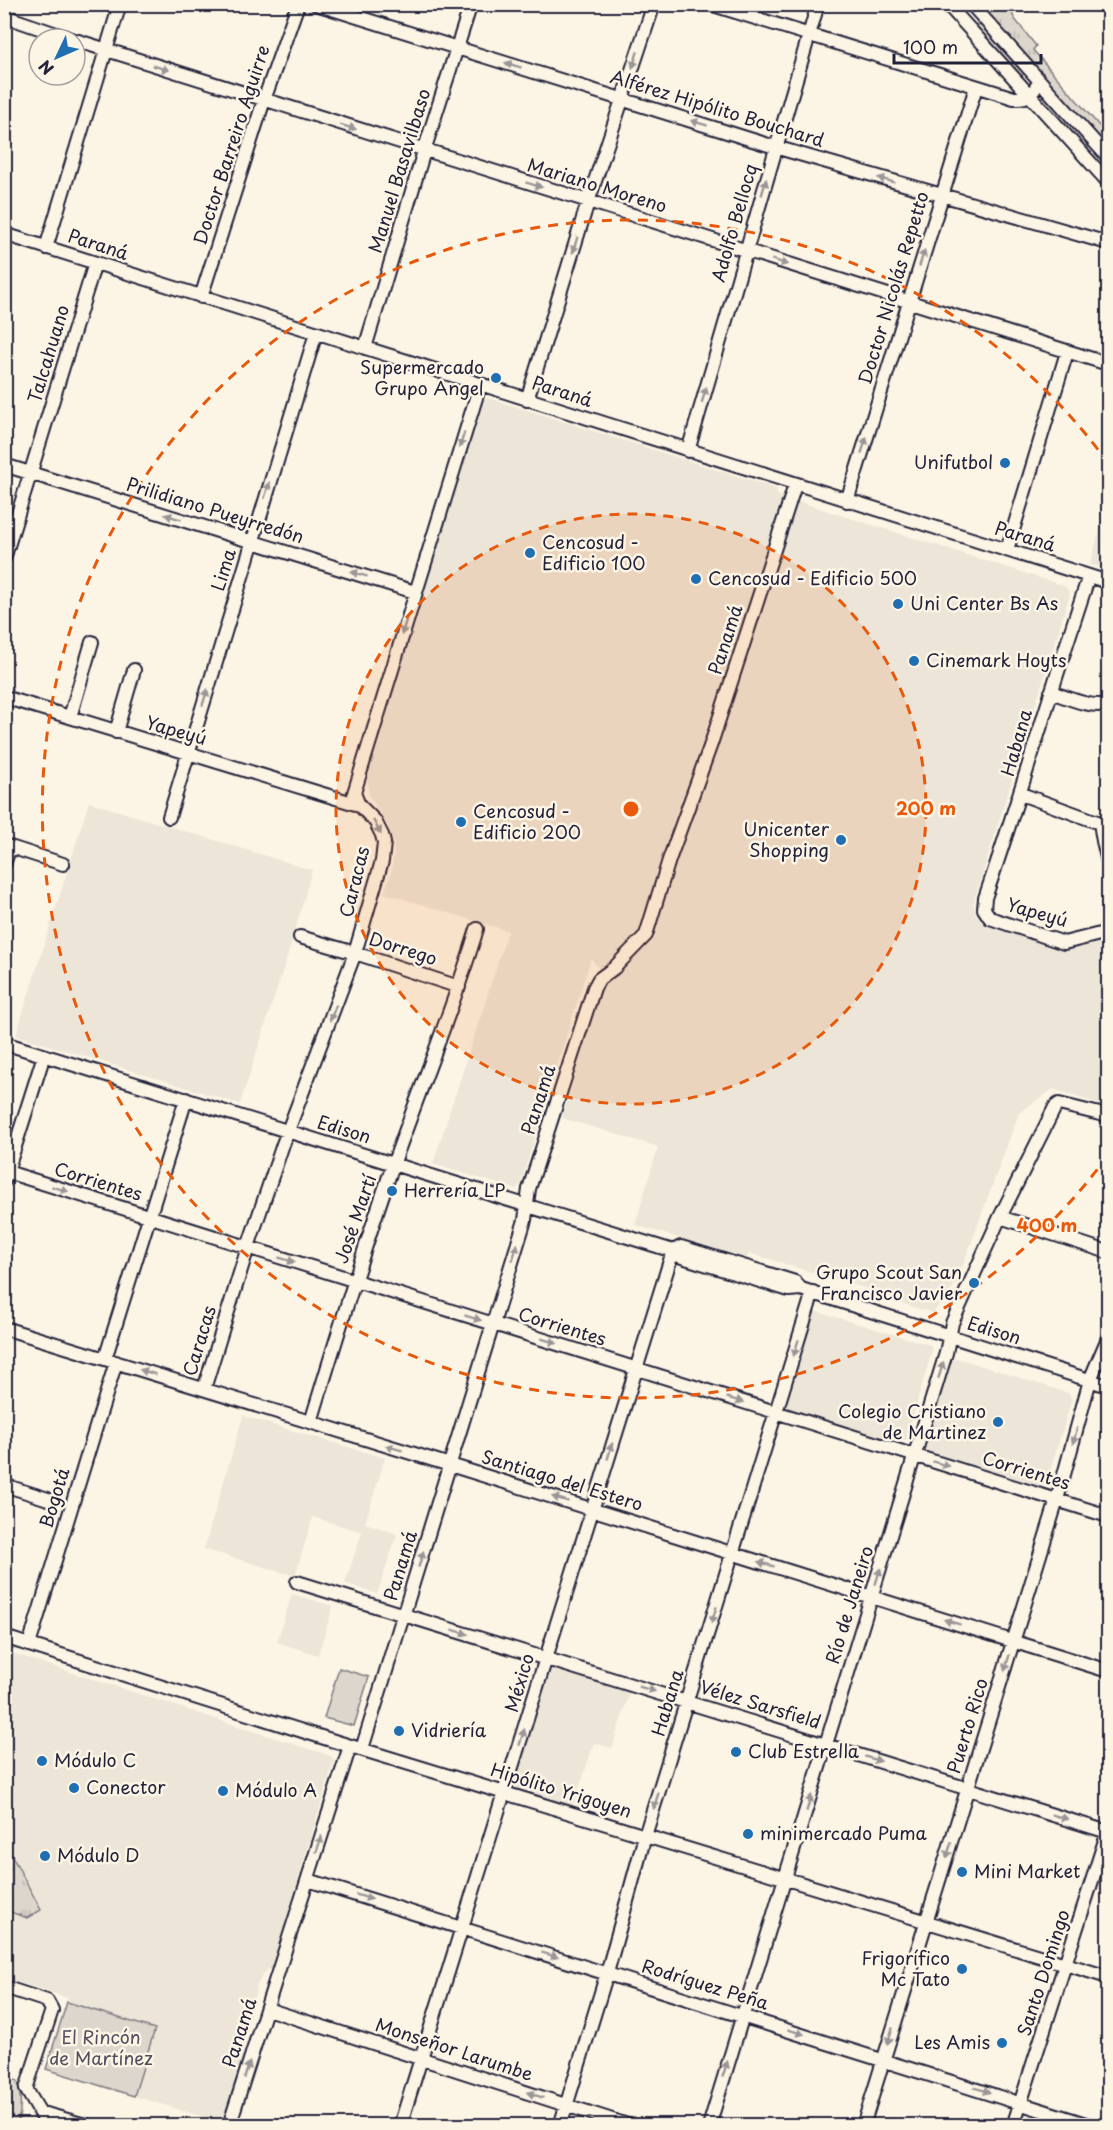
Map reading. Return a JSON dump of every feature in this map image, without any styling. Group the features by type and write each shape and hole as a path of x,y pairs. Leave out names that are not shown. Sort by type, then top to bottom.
{"street":[{"path":"46,248 120,4"},
{"name":"Doctor Barreiro Aguirre","path":"201,297 264,100 298,4"},
{"name":"Alférez Hipólito Bouchard","path":"316,4 775,147 1108,243"},
{"name":"Manuel Basavilbaso","path":"364,348 471,4"},
{"path":"527,400 588,202 654,4"},
{"path":"710,4 1014,98 1024,99 1040,81"},
{"name":"Adolfo Bellocq","path":"688,451 818,4"},
{"path":"947,4 1108,182"},
{"path":"970,4 1108,157"},
{"name":"Mariano Moreno","path":"4,16 36,27"},
{"name":"Mariano Moreno","path":"87,45 1108,364"},
{"name":"Doctor Nicolás Repetto","path":"847,501 976,87"},
{"name":"Paraná","path":"4,234 1108,582"},
{"name":"Talcahuano","path":"4,558 95,263"},
{"name":"Lima","path":"169,817 316,333"},
{"path":"1007,549 1067,352"},
{"path":"359,805 354,793 480,385"},
{"name":"Prilidiano Pueyrredón","path":"4,465 415,592"},
{"name":"Panamá","path":"229,2126 308,1880 404,1615 525,1220 529,1189 594,988 599,979 614,968 646,935 795,485"},
{"name":"Habana","path":"990,918 984,909 986,898 1089,576"},
{"path":"70,717 92,642"},
{"path":"116,732 134,670"},
{"path":"1051,692 1088,704 1108,704"},
{"name":"Yapeyú","path":"4,697 359,805"},
{"path":"1021,794 1104,822 1102,841 1108,862"},
{"name":"Caracas","path":"204,1389 248,1247 288,1132 356,953 382,861 384,843 375,821 359,805"},
{"path":"4,864 7,846 63,864"},
{"name":"Yapeyú","path":"990,918 1064,943 1108,932"},
{"name":"José Martí","path":"311,1422 393,1164 459,987 477,929"},
{"name":"Dorrego","path":"300,938 356,953 459,987"},
{"name":"Edison","path":"4,1043 673,1251 681,1247 736,1262 795,1282 807,1290 1108,1386"},
{"path":"5,1175 44,1055"},
{"name":"Bogotá","path":"29,1645 149,1217 186,1100"},
{"name":"Río de Janeiro","path":"709,2126 915,1456 946,1353 952,1323 1000,1217 1055,1107 1059,1104 1072,1106 1108,1116"},
{"name":"Corrientes","path":"5,1175 248,1247 1108,1516"},
{"path":"1000,1217 1108,1252"},
{"name":"México","path":"400,2126 673,1251"},
{"name":"Habana","path":"560,2126 607,1973 645,1836 777,1413 807,1290"},
{"name":"Santiago del Estero","path":"4,1328 1108,1671"},
{"name":"Puerto Rico","path":"863,2126 1058,1500 1090,1380 1108,1338"},
{"path":"4,1485 48,1499"},
{"name":"Vélez Sarsfield","path":"297,1582 1108,1831"},
{"name":"Hipólito Yrigoyen","path":"4,1637 356,1748 1108,1977"},
{"name":"Santo Domingo","path":"1013,2126 1067,1965 1108,1831"},
{"name":"Rodríguez Peña","path":"308,1880 1092,2126"},
{"path":"4,1987 47,2001 52,2010 26,2089 48,2126"},
{"name":"Monseñor Larumbe","path":"267,2009 631,2126"},
{"path":"39,2112 89,2126"}],"shaded area":[{"path":"488,398 777,489 777,495 1065,586 1070,594 973,904 977,916 985,925 1061,948 1108,938 1108,1107 1053,1089 1019,1113 956,1284 933,1313 892,1300 884,1294 749,1253 747,1258 635,1225 658,1147 562,1118 604,976 591,958 520,1185 515,1189 433,1164 508,931 384,893 392,869 394,849 388,826 369,796 367,776 483,400"},
{"path":"1108,503 1108,570 1090,564"},
{"path":"89,802 312,870 291,945 240,1104 16,1035"},
{"path":"818,1312 930,1345 932,1351 906,1439 901,1442 787,1408 784,1402 811,1316"},
{"name":"Colegio Cristiano de Martinez","path":"957,1358 1068,1393 1072,1399 1046,1484 1041,1486 927,1453 924,1446 950,1363"},
{"path":"243,1416 385,1458 365,1523 397,1534 377,1594 345,1583 362,1532 313,1517 295,1576 204,1549"},
{"path":"292,1594 333,1606 318,1655 277,1642"},
{"path":"5,1651 331,1756 334,1761 271,1968 258,1982 239,2054 244,2056 223,2123 134,2096 155,2028 67,2002 68,1998 5,1978"},
{"path":"548,1665 631,1688 612,1748 594,1743 573,1807 512,1786"},
{"path":"1108,2095 1108,2125 1099,2125"}],"green space":[{"path":"982,5 1009,5 1014,18 1036,46 1033,50 1108,136 1108,149 980,10"},
{"path":"977,21 1024,73 1019,78 977,30"},
{"path":"1043,95 1091,147 1084,148 1040,98"},
{"path":"339,1668 369,1677 354,1726 324,1718"},
{"path":"4,1841 41,1910 27,1918 5,1910"},
{"name":"El Rincón de Martínez","path":"67,2002 155,2029 134,2096 46,2069"},
{"path":"5,2077 18,2081 20,2114 17,2125 5,2125"}],"place":[{"name":"Supermercado Grupo Angel","path":"496,378"},
{"name":"Unifutbol","path":"1005,463"},
{"name":"Cencosud - Edificio 100","path":"530,553"},
{"name":"Cencosud - Edificio 500","path":"696,579"},
{"name":"Uni Center Bs As","path":"898,604"},
{"name":"Cinemark Hoyts","path":"914,661"},
{"name":"Cencosud - Edificio 200","path":"461,822"},
{"name":"Unicenter Shopping","path":"841,840"},
{"name":"Herrería LP","path":"392,1191"},
{"name":"Grupo Scout San Francisco Javier","path":"974,1283"},
{"name":"Colegio Cristiano de Martinez","path":"998,1422"},
{"name":"Vidriería","path":"399,1731"},
{"name":"Club Estrella","path":"736,1752"},
{"name":"Módulo C","path":"42,1761"},
{"name":"Conector","path":"74,1788"},
{"name":"Módulo A","path":"223,1791"},
{"name":"minimercado Puma","path":"748,1834"},
{"name":"Módulo D","path":"45,1856"},
{"name":"Mini Market","path":"962,1872"},
{"name":"Frigorífico Mc Tato","path":"962,1969"},
{"name":"Les Amis","path":"1002,2043"}]}
